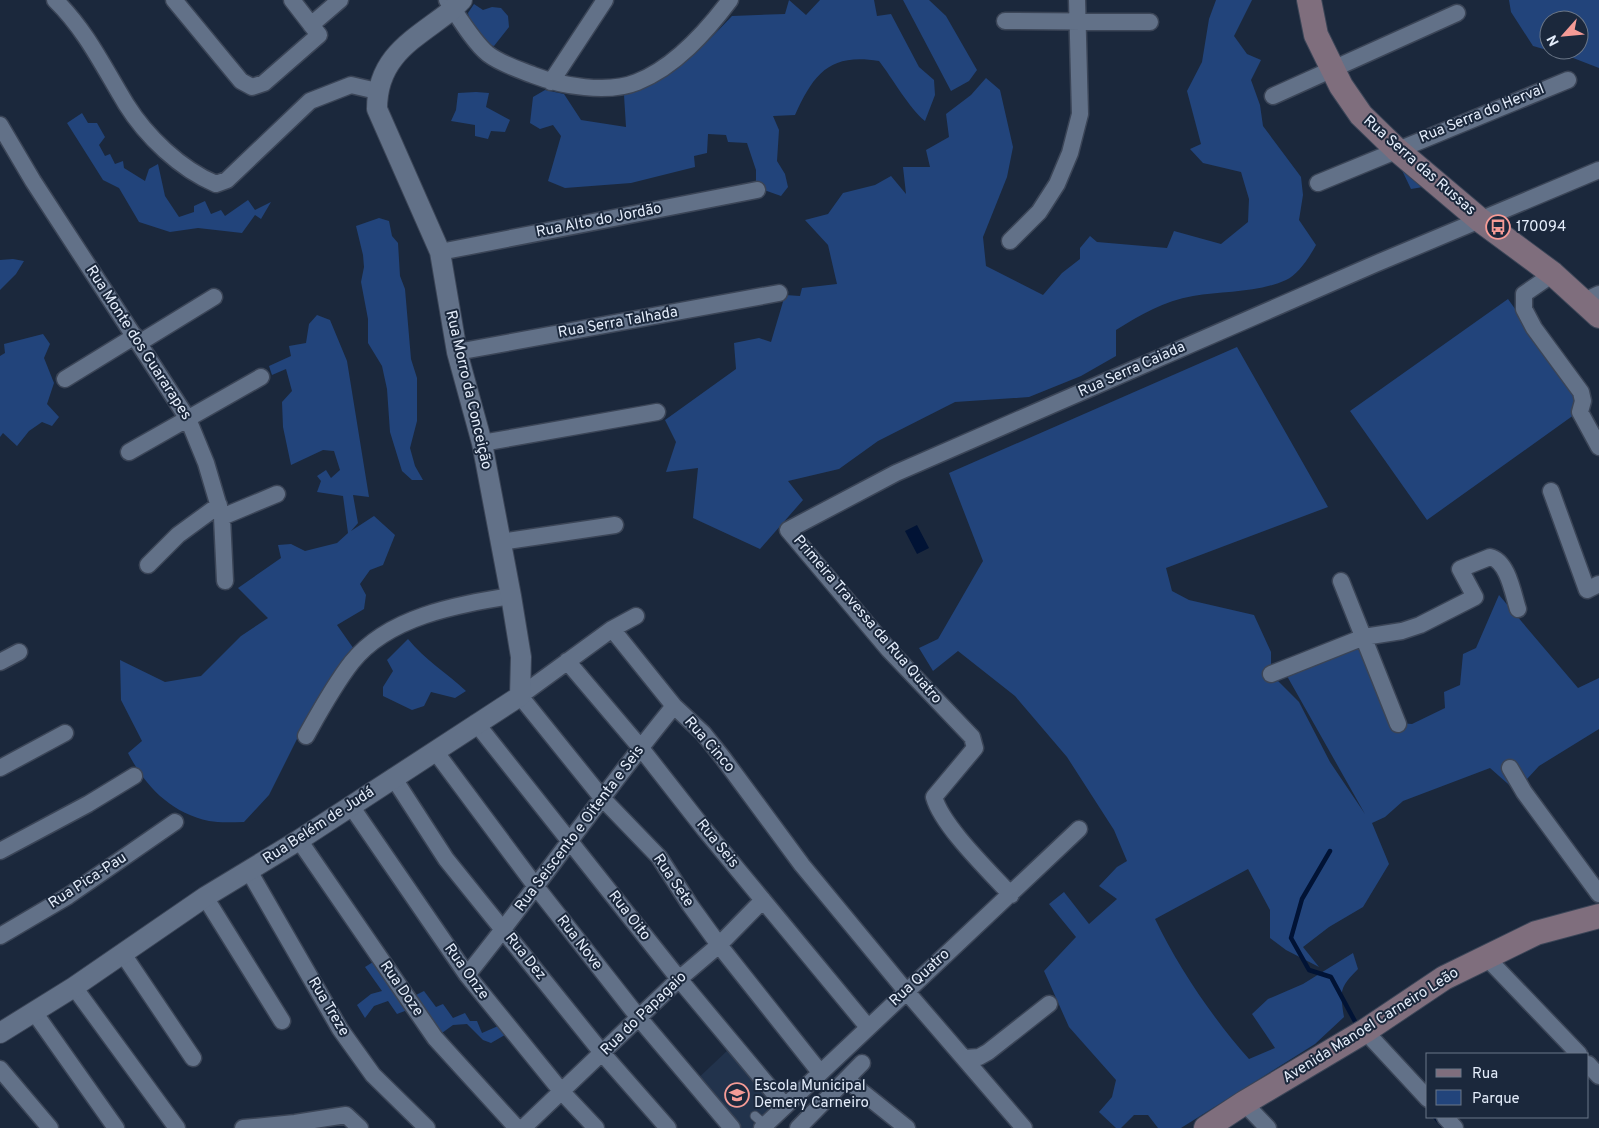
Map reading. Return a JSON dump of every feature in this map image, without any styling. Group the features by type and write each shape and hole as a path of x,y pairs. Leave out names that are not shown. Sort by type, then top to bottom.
{"main road":[{"name":"Rua Serra das Russas","path":"1310,0 1316,35 1332,70 1361,115 1396,149 1480,220 1594,304"},
{"name":"Avenida Manoel Carneiro Leão","path":"1206,1128 1244,1102 1365,1031 1444,978 1536,933 1599,916"}],"street":[{"path":"174,0 241,81 252,88 264,83 319,35 292,0"},
{"path":"312,27 340,0"},
{"path":"551,82 605,0"},
{"path":"454,3 477,43 489,55 551,82 601,89 636,83 664,66 690,46 715,21 730,0"},
{"path":"1010,241 1039,212 1057,184 1070,154 1080,114 1077,0"},
{"path":"61,2 100,57 126,104 146,131 185,165 216,184 227,180 310,101 351,85 377,91"},
{"name":"Rua Morro da Conceição","path":"454,3 392,58 383,71 377,91 377,109 440,252 457,352 482,443 511,596 521,657 520,696"},
{"path":"1273,96 1457,13"},
{"path":"1005,21 1078,20 1150,22"},
{"name":"Rua Serra do Herval","path":"1318,183 1396,149 1568,80"},
{"name":"Rua Monte dos Guararapes","path":"0,125 33,181 188,419 206,463 220,511 225,581"},
{"name":"Rua Serra Caiada","path":"788,530 896,473 1366,268 1599,170"},
{"name":"Rua Alto do Jordão","path":"440,252 757,190"},
{"path":"1552,274 1524,294 1524,309 1534,328 1581,392 1583,401 1580,412 1599,447"},
{"name":"Rua Serra Talhada","path":"457,352 779,293"},
{"path":"65,379 214,297"},
{"path":"129,452 261,377"},
{"path":"482,443 657,412"},
{"path":"1551,491 1587,590 1599,584"},
{"path":"148,565 178,536 220,511 277,494"},
{"path":"500,542 615,525"},
{"name":"Primeira Travessa da Rua Quatro","path":"788,530 889,650 972,737 975,748 934,797 936,806 947,822 1011,895"},
{"path":"1271,674 1364,637 1402,631 1476,597 1460,569 1490,557 1499,561 1504,569 1518,609"},
{"path":"1341,581 1398,724"},
{"path":"306,736 328,697 353,661 377,639 421,617 463,604 511,596"},
{"name":"Rua Belém de Judá","path":"0,1033 74,987 205,897 299,840 520,696 567,660 612,629 636,616"},
{"name":"Rua Cinco","path":"612,629 674,706 703,733 802,865 906,991"},
{"path":"0,662 19,652"},
{"name":"Rua Seis","path":"567,660 867,1026"},
{"name":"Rua Sete","path":"520,696 602,800 660,857 690,905 719,945 819,1071"},
{"name":"Rua Seiscento e Oitenta e Seis","path":"467,976 537,888 640,747 674,706"},
{"name":"Rua Oito","path":"476,724 679,979 785,1106"},
{"path":"0,768 65,733"},
{"name":"Rua Nove","path":"435,750 537,888 639,1018 732,1128"},
{"path":"1510,768 1524,792 1599,894"},
{"path":"0,851 134,776"},
{"name":"Rua Dez","path":"393,777 446,859 603,1054 668,1128"},
{"name":"Rua Onze","path":"351,806 467,976 562,1092 596,1128"},
{"name":"Rua Pica-Pau","path":"0,936 68,896 175,822"},
{"name":"Rua Quatro","path":"760,1123 785,1106 819,1071 1011,895 1079,829"},
{"name":"Rua Doze","path":"299,840 435,1038 516,1128"},
{"name":"Rua Treze","path":"249,871 340,1029 373,1075 426,1128"},
{"path":"205,897 282,1021"},
{"name":"Rua do Papagaio","path":"523,1128 603,1054 679,979 719,945 763,900"},
{"path":"123,954 193,1058"},
{"path":"1486,957 1578,1053"},
{"path":"74,987 177,1128"},
{"path":"906,991 1024,1128"},
{"path":"965,1058 979,1057 988,1052 1049,1004"},
{"path":"34,1012 116,1128"},
{"path":"1365,1031 1426,1097"},
{"path":"798,1128 862,1063"},
{"path":"1589,1065 1599,1076"},
{"path":"0,1069 50,1128"},
{"path":"847,1080 907,1128"},
{"path":"1244,1102 1268,1128"},
{"path":"248,1127 297,1126 346,1115 360,1128"},
{"path":"1445,1118 1455,1128"}],"shaded area":[{"path":"917,525 929,548 917,554 905,531"},
{"name":"Escola Municipal Demery Carneiro","path":"729,1049 781,1106 758,1128 735,1128 692,1084"}],"green space":[{"path":"789,0 806,15 820,0 874,0 877,16 891,14 919,67 934,80 935,95 925,121 907,101 879,61 848,60 836,63 817,77 795,115 773,116 779,130 777,161 785,174 788,187 781,196 756,187 756,170 747,143 728,142 726,135 708,134 707,153 694,156 695,167 631,183 565,188 548,181 561,136 553,125 540,129 530,123 533,97 545,90 564,94 581,120 626,127 624,95 654,83 669,74 697,51 732,16 785,14"},
{"path":"903,0 929,0 946,16 977,70 969,81 951,91"},
{"path":"1216,0 1252,0 1234,36 1247,54 1261,60 1251,80 1260,105 1263,126 1301,177 1303,195 1299,220 1316,245 1307,260 1295,274 1286,280 1263,287 1193,296 1162,305 1116,330 1116,356 1081,376 1029,397 955,402 878,441 839,469 788,481 803,500 760,549 693,518 698,468 666,472 676,442 665,420 736,369 734,343 759,338 771,342 785,295 800,296 802,288 837,284 828,245 805,220 828,214 843,193 875,185 891,176 906,194 903,167 930,167 926,150 949,137 946,114 971,95 986,78 1000,90 1013,147 1007,177 983,237 986,266 1043,295 1062,273 1080,259 1080,248 1090,236 1097,242 1167,248 1174,231 1221,244 1248,222 1249,199 1241,172 1203,163 1190,149 1201,144 1187,91 1202,62 1209,19"},
{"path":"1509,0 1599,0 1599,68 1578,60 1589,60 1589,10 1539,10 1539,48 1533,46 1511,12"},
{"path":"474,4 483,10 492,7 501,8 508,16 509,27 494,46 481,43 471,27 468,13"},
{"path":"458,93 489,93 486,107 510,120 505,132 491,131 488,139 475,136 475,125 451,121 456,110"},
{"path":"82,113 88,123 97,123 105,137 99,145 105,156 110,154 115,164 123,161 124,168 145,181 149,169 158,164 165,196 179,217 194,212 194,206 205,201 211,214 221,210 225,216 248,200 255,210 271,202 261,219 255,215 242,233 198,228 170,232 139,222 119,188 103,180 67,123"},
{"path":"1398,162 1448,194 1426,191 1423,187 1411,189"},
{"path":"379,218 389,221 392,236 398,243 400,276 405,289 411,359 417,378 417,421 410,448 415,466 423,480 412,480 402,471 390,432 387,389 382,366 368,343 368,319 361,282 364,267 363,255 356,226"},
{"path":"13,259 24,261 16,274 0,290 0,260"},
{"path":"1508,299 1585,407 1427,520 1350,411"},
{"path":"317,315 330,320 347,361 369,497 353,495 358,523 351,531 374,516 395,535 383,565 370,570 360,584 366,595 364,609 337,625 356,652 297,739 269,795 244,822 209,821 183,812 171,805 151,787 128,753 142,741 121,700 120,660 165,682 201,676 241,636 268,618 238,588 281,558 278,545 291,544 305,551 337,543 348,533 343,496 317,492 321,481 317,476 326,470 331,478 340,470 334,451 323,450 291,465 283,427 282,402 292,391 286,369 272,375 269,366 291,356 289,346 306,343 309,324"},
{"path":"43,334 50,344 44,358 54,383 47,404 59,417 52,426 42,422 29,431 17,446 3,433 0,437 0,356 5,353 4,344"},
{"path":"1237,347 1328,507 1166,568 1172,591 1189,600 1254,615 1271,652 1271,674 1299,702 1330,762 1365,814 1287,676 1367,643 1398,723 1412,724 1445,708 1444,692 1460,685 1463,654 1476,648 1499,595 1578,688 1599,678 1599,729 1539,766 1516,791 1490,768 1403,801 1385,817 1372,823 1389,864 1363,907 1329,927 1303,947 1319,967 1286,950 1270,938 1270,910 1248,869 1155,919 1174,956 1198,992 1249,1059 1275,1048 1252,1014 1268,999 1303,984 1353,953 1358,969 1342,990 1344,1017 1315,1044 1181,1128 1158,1128 1148,1115 1134,1115 1121,1128 1116,1128 1099,1112 1112,1097 1116,1080 1069,1027 1044,971 1076,937 1049,904 1064,892 1089,924 1117,899 1099,886 1117,867 1127,861 1114,830 1067,757 1015,696 958,651 933,671 919,648 938,639 983,561 949,473"},
{"path":"408,639 466,691 455,698 431,692 424,706 412,710 383,696 383,687 393,671 387,660"},
{"path":"373,962 410,1009 397,1014 388,1001 374,1006 365,1018 357,1005 371,994 382,991 365,967"},
{"path":"424,991 436,1007 443,1004 453,1018 465,1013 470,1021 477,1021 482,1033 505,1023 510,1032 491,1043 483,1040 467,1024 453,1025 435,1038 408,999"}],"waterway":[{"path":"1330,851 1302,899 1291,938 1309,970 1331,977 1358,1027"},
{"path":"1436,1118 1442,1125"}],"place":[{"name":"170094","path":"1498,227"},
{"name":"Escola Municipal Demery Carneiro","path":"737,1095"}]}
